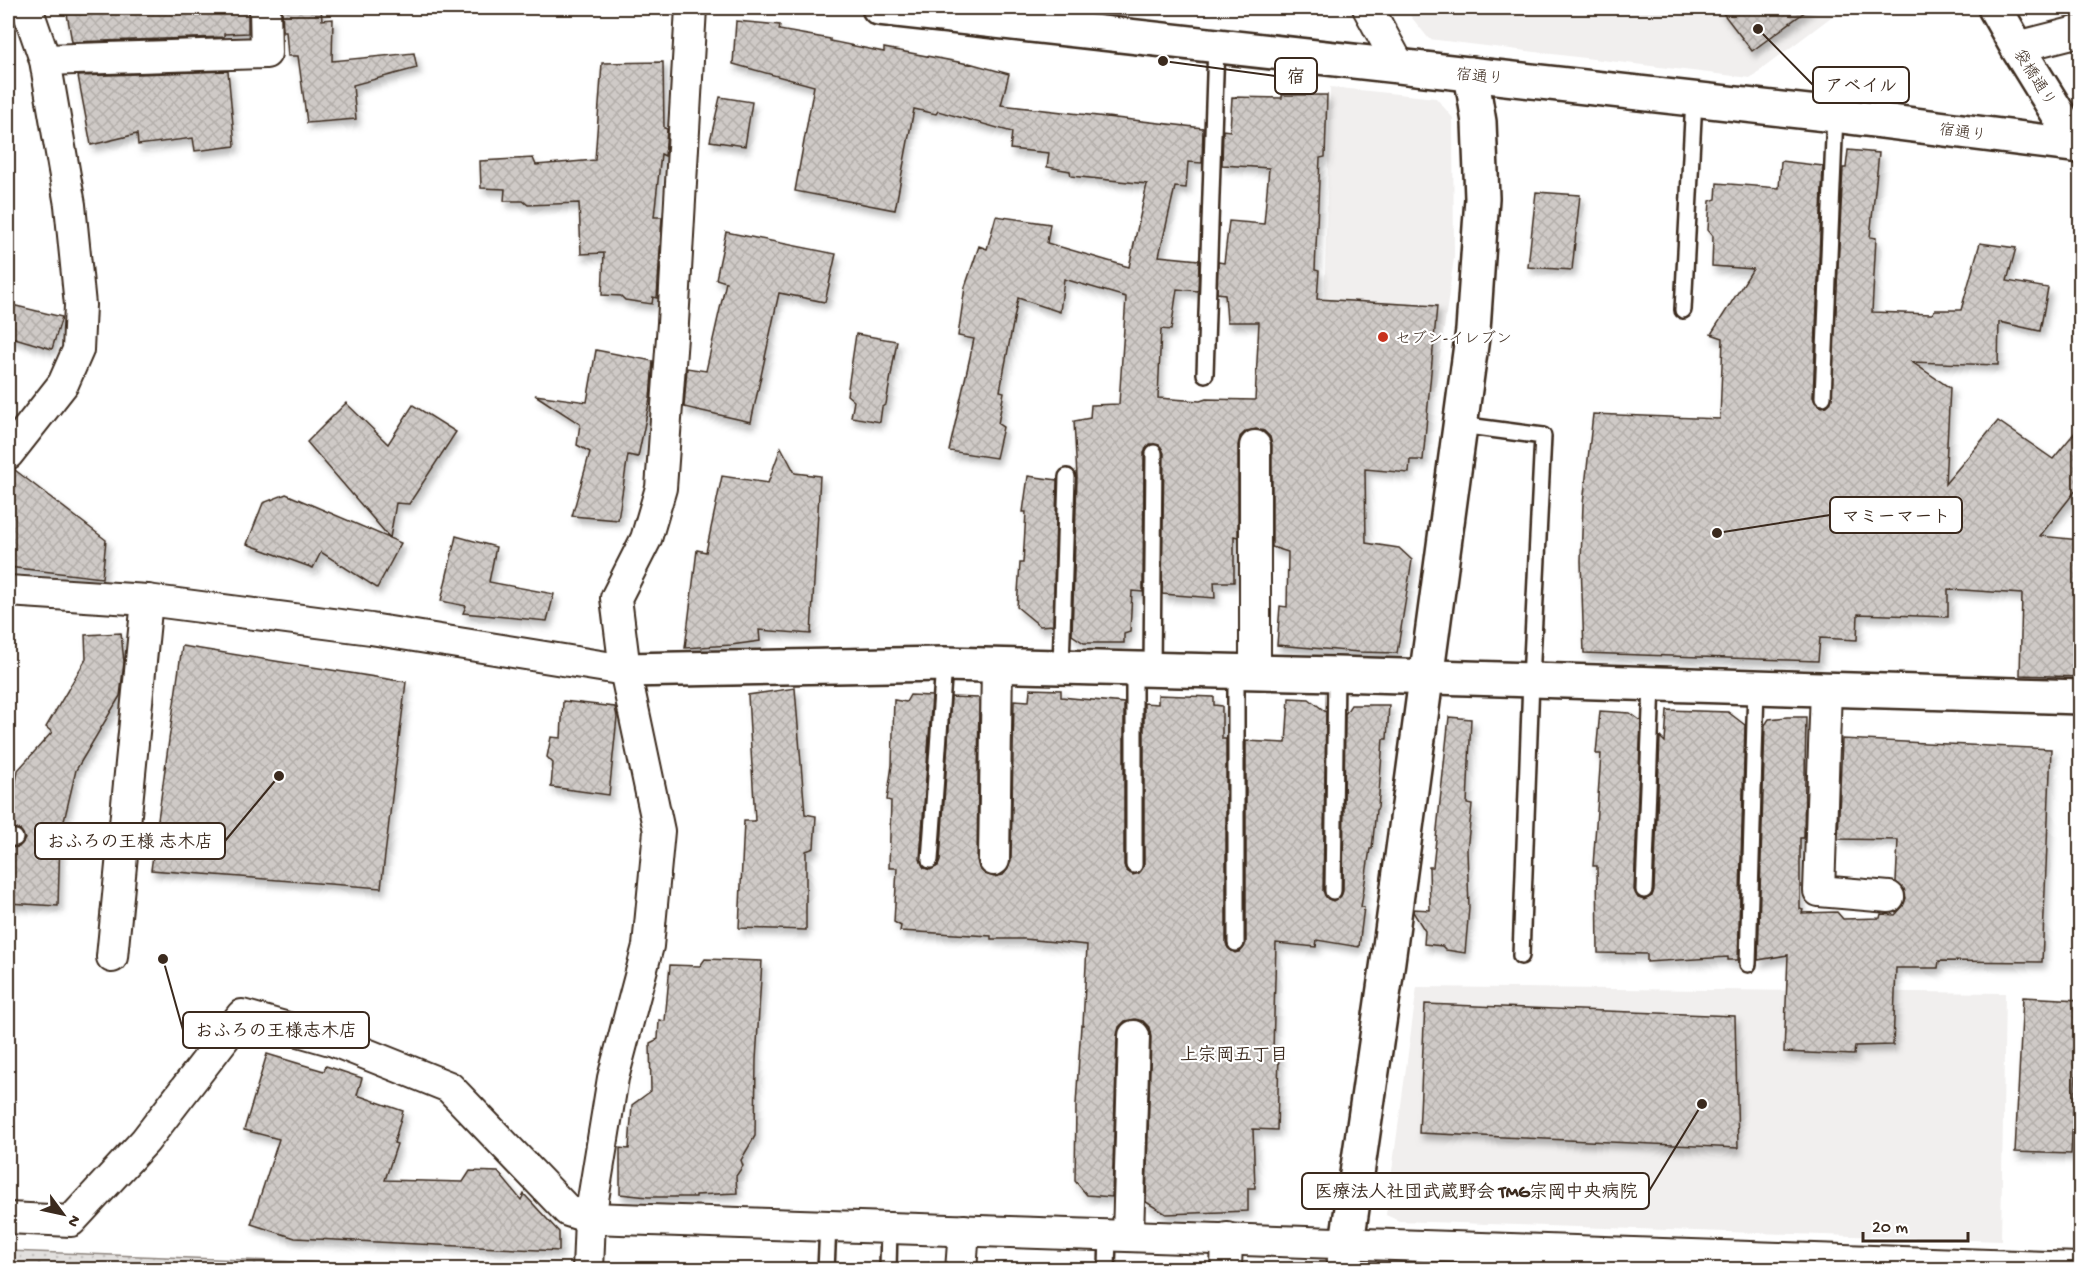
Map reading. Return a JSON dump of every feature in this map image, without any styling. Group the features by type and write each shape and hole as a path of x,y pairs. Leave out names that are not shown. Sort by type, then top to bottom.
{"street":[{"path":"8,454 63,384 78,350 80,305 70,205 45,60 27,8"},
{"path":"45,60 266,53 265,8"},
{"path":"588,1269 590,1218 613,1078 648,946 659,831 625,670 616,598 646,539 660,488 673,323 691,8"},
{"name":"宿通り","path":"879,8 1835,115 2079,146"},
{"path":"1368,8 1400,65"},
{"name":"袋橋通り","path":"1995,8 2079,146"},
{"path":"2017,46 2080,31"},
{"path":"1344,1252 1388,961 1473,330 1482,198 1479,122 1460,73"},
{"path":"1245,672 1255,447"},
{"path":"8,591 147,600 371,629 625,670 998,665 2080,698"},
{"path":"111,957 147,600"},
{"path":"994,860 998,665"},
{"path":"1827,690 1819,891 1889,897"},
{"path":"8,1218 71,1221 145,1141 242,1015 334,1041 449,1087 568,1211 590,1218 1302,1241 1344,1252 1623,1261 2080,1268"},
{"path":"1118,1235 1134,1036"},
{"path":"961,1269 964,1230"},
{"path":"1226,1269 1227,1238"}],"lane":[{"path":"1205,374 1216,45"},
{"path":"1683,310 1694,99"},
{"path":"1823,397 1835,115"},
{"path":"1460,425 1543,435 1521,956"},
{"path":"1134,865 1154,453"},
{"path":"1061,667 1067,477"},
{"path":"930,860 944,664"},
{"path":"1236,943 1245,672"},
{"path":"1333,891 1336,674"},
{"path":"1644,890 1652,684"},
{"path":"1748,964 1756,687"},
{"path":"826,1269 828,1226"},
{"path":"888,1269 889,1227"},
{"path":"1107,1269 1118,1235"}],"shaded area":[{"path":"1404,8 1843,8 1750,78 1429,39"},
{"path":"1330,87 1436,98 1453,118 1454,258 1435,391 1322,384"},
{"path":"1417,987 2005,993 2001,1241 1399,1221 1386,1215"},
{"path":"8,1251 482,1269 8,1270"}],"building":[{"path":"101,8 248,8 248,33 224,34 224,37 72,42 67,14 101,14"},
{"path":"282,8 321,8 322,20 333,19 332,61 414,53 417,68 353,85 356,119 307,123 298,56 288,56 286,31 283,31"},
{"path":"1719,8 1810,8 1752,51"},
{"path":"736,21 780,25 779,30 830,39 830,41 884,52 884,48 969,63 1009,74 1001,105 1203,128 1202,163 1188,162 1186,188 1175,187 1159,256 1199,260 1198,291 1177,289 1171,330 1161,329 1158,398 1200,401 1206,399 1255,400 1259,322 1227,322 1225,294 1217,293 1218,262 1224,263 1229,221 1264,224 1269,168 1222,165 1223,130 1230,131 1232,97 1282,98 1282,95 1327,95 1325,157 1320,158 1315,270 1319,271 1317,299 1437,306 1423,460 1410,460 1409,473 1365,469 1366,543 1399,548 1412,560 1397,653 1277,645 1280,606 1287,607 1288,552 1272,547 1272,445 1270,437 1264,431 1256,429 1246,431 1240,437 1238,445 1238,537 1234,536 1234,582 1214,582 1215,598 1162,594 1164,453 1159,445 1150,444 1144,453 1143,592 1132,591 1130,632 1124,634 1124,643 1084,643 1072,635 1077,477 1074,421 1090,418 1091,405 1119,404 1126,297 1064,279 1060,312 1018,298 1000,391 1004,392 998,424 1003,427 996,458 949,451 974,339 958,336 965,287 979,246 987,249 996,216 1050,224 1047,243 1129,267 1147,184 1071,176 1070,171 1047,167 1049,153 1010,149 1012,132 938,111 936,114 914,109 895,210 795,191 814,86 733,64"},
{"path":"663,62 664,128 667,129 665,156 661,154 654,217 662,217 657,298 653,297 652,304 625,300 621,296 602,295 604,253 581,254 579,203 528,205 523,201 504,201 505,189 481,188 480,161 533,158 536,165 595,160 602,63"},
{"path":"228,71 235,146 195,151 193,138 138,145 137,134 91,145 78,76"},
{"path":"720,97 752,102 745,146 710,141"},
{"path":"1848,150 1879,153 1870,237 1876,238 1872,312 1932,314 1935,310 1961,310 1980,243 2016,248 2007,281 2048,288 2040,331 1999,322 1998,365 1912,362 1950,388 1945,484 1998,421 2053,459 2080,426 2080,485 2040,536 2080,540 2080,677 2020,675 2022,594 1948,589 1948,617 1858,614 1857,640 1820,638 1818,661 1584,653 1581,561 1583,504 1593,414 1720,419 1723,338 1711,334 1753,269 1712,266 1713,236 1708,230 1710,201 1716,199 1717,183 1779,188 1781,161 1823,166 1813,397 1815,402 1822,407 1831,402 1843,168 1846,168"},
{"path":"1536,192 1580,195 1572,270 1528,267"},
{"path":"726,232 836,254 825,302 779,293 751,422 684,407 687,368 706,371 726,282 716,279"},
{"path":"8,304 62,317 52,349 8,336"},
{"path":"856,334 897,341 886,404 882,407 880,422 851,417 854,401 847,395"},
{"path":"596,350 653,361 650,399 638,457 628,455 618,520 572,516 590,452 577,445 580,424 535,395 587,402"},
{"path":"346,403 388,444 413,405 456,432 409,504 396,503 390,538 307,442"},
{"path":"781,447 795,473 820,476 811,634 759,630 760,641 685,648 697,550 706,552 722,476 768,483"},
{"path":"15,470 106,540 102,578 8,567 8,471"},
{"path":"1028,476 1057,480 1053,625 1040,626 1017,607 1020,563 1023,563 1026,512 1023,512"},
{"path":"286,494 401,543 377,588 321,552 313,568 247,544 263,503"},
{"path":"456,536 496,547 489,582 554,594 547,621 463,613 466,606 441,601"},
{"path":"121,633 124,662 120,696 76,770 60,838 58,906 8,903 8,848 19,847 25,839 20,830 8,828 18,770 52,732 46,727 86,659 85,635"},
{"path":"182,646 406,682 381,888 151,870"},
{"path":"795,688 805,814 816,816 814,848 806,851 806,930 739,928 744,821 755,821 748,695"},
{"path":"1030,689 1061,690 1061,697 1124,703 1124,865 1126,870 1133,875 1139,873 1144,865 1144,703 1158,704 1158,695 1214,697 1214,705 1222,706 1222,739 1226,739 1226,943 1228,948 1235,953 1241,951 1246,943 1246,741 1286,743 1289,698 1309,699 1326,712 1323,891 1328,899 1333,901 1341,896 1343,891 1345,714 1351,705 1389,705 1387,739 1383,739 1378,808 1361,907 1364,907 1359,947 1317,940 1316,947 1276,943 1273,1051 1279,1053 1277,1130 1253,1129 1255,1188 1248,1188 1248,1211 1166,1214 1146,1202 1151,1037 1149,1027 1143,1021 1135,1019 1125,1021 1119,1027 1117,1035 1112,1197 1087,1195 1075,1181 1076,1105 1087,945 1024,939 991,939 991,936 900,931 901,926 894,922 897,868 889,868 891,801 887,800 892,765 894,700 906,702 910,695 932,696 920,859 924,868 930,870 938,866 940,861 951,697 979,698 977,860 979,868 985,874 994,877 1003,875 1011,860 1014,700 1029,701"},
{"path":"563,701 615,707 617,717 609,795 551,787 553,763 547,757 551,737 561,738"},
{"path":"1667,710 1728,712 1745,725 1738,960 1728,960 1728,957 1647,962 1647,954 1598,953 1597,866 1593,866 1601,754 1596,754 1600,711 1630,713 1641,721 1634,890 1638,898 1644,900 1652,896 1654,890 1660,737 1665,742"},
{"path":"1449,717 1471,719 1467,804 1472,805 1467,850 1469,908 1465,953 1446,950 1442,946 1424,944 1425,931 1413,912 1414,909 1430,910 1429,867 1433,867"},
{"path":"1806,717 1804,838 1800,838 1800,909 1803,910 1802,913 1837,912 1843,919 1880,918 1881,914 1895,915 1903,906 1906,898 1904,889 1896,882 1898,840 1838,839 1842,739 2051,749 2042,962 1939,961 1938,968 1896,968 1893,1045 1855,1046 1854,1055 1784,1052 1788,955 1758,960 1765,725 1769,719"},
{"path":"705,959 762,961 756,1060 755,1136 741,1160 743,1166 736,1176 737,1193 696,1195 696,1197 648,1197 620,1194 620,1148 629,1149 632,1105 651,1091 650,1043 658,1039 659,1020 665,1021 670,965 700,966"},
{"path":"2023,997 2080,1000 2071,1154 2015,1152"},
{"path":"1425,1004 1735,1016 1738,1148 1419,1133"},
{"path":"267,1054 324,1071 326,1066 362,1078 357,1095 403,1111 394,1143 397,1144 385,1180 463,1182 470,1171 498,1172 521,1200 524,1194 559,1232 559,1251 295,1238 251,1224 279,1139 244,1130"}],"place":[{"name":"アベイル","path":"1758,29"},
{"name":"宿","path":"1163,61"},
{"name":"セブン-イレブン","path":"1383,337"},
{"name":"マミーマート","path":"1717,533"},
{"name":"おふろの王様 志木店","path":"279,776"},
{"name":"おふろの王様志木店","path":"163,959"},
{"name":"医療法人社団武蔵野会 TMG宗岡中央病院","path":"1702,1104"}],"district":[{"name":"上宗岡五丁目","path":"1234,1054"}]}
